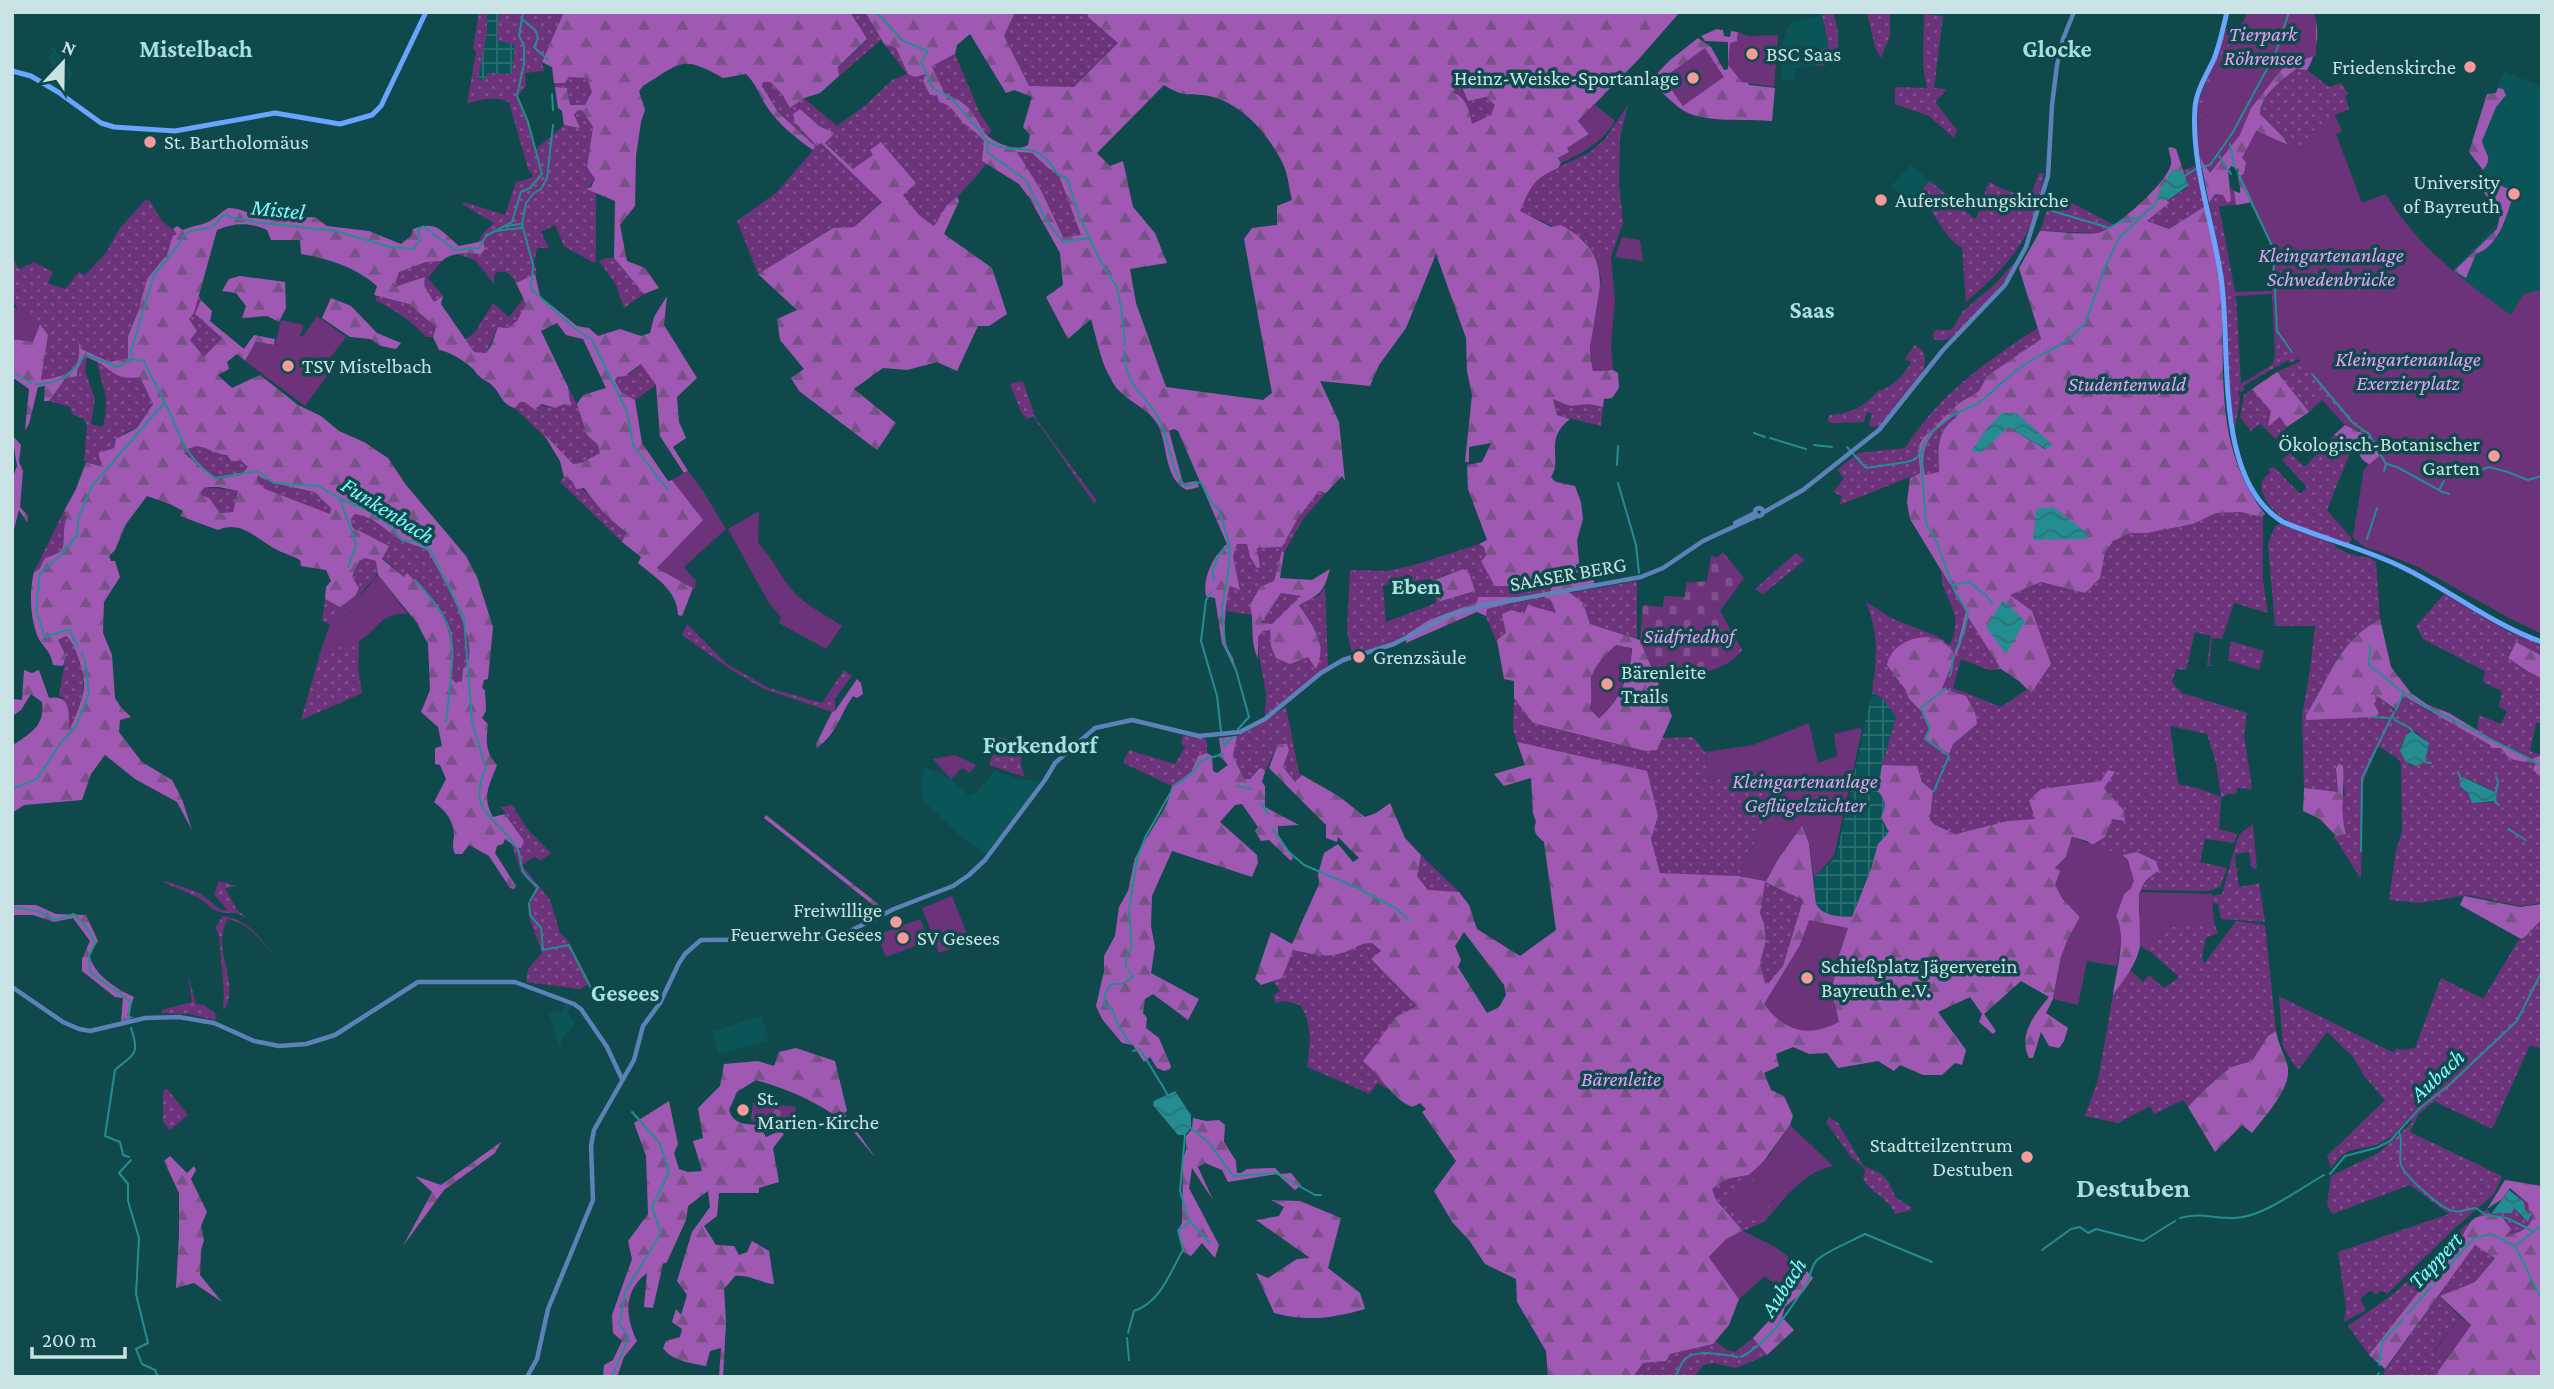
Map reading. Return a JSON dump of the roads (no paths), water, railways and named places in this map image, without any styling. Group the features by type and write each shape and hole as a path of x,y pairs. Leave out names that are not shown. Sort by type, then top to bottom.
{"main road":[{"path":"12,71 31,76 101,124 114,127 175,131 275,113 340,124 372,115 385,100 403,55 426,12"},
{"path":"2227,12 2214,57 2196,102 2196,141 2222,280 2225,370 2232,427 2255,495 2269,512 2283,522 2384,558 2509,628 2542,642"}],"street":[{"name":"SAASER BERG","path":"622,1079 638,1052 643,1026 660,1003 679,963 701,940 823,938 849,934 887,912 953,886 988,856 1055,763 1095,728 1132,720 1199,736 1230,735 1251,727 1321,673 1343,660 1407,638 1447,616 1481,606 1603,585 1649,574 1728,528 1756,514 1762,516 1763,510 1803,490 1879,430 1938,355 2005,285 2026,247 2048,176 2056,74 2063,38 2074,12"},
{"path":"12,987 63,1022 79,1029 105,1029 158,1017 189,1017 214,1023 254,1041 286,1046 311,1043 335,1035 418,982 515,982 578,1007 607,1047 622,1079 592,1136 593,1200 548,1309 537,1359 527,1377"}],"water":[{"path":"2172,170 2180,170 2188,186 2168,200 2157,199 2159,191"},
{"path":"2002,413 2016,413 2053,445 2046,449 2008,427 1982,452 1971,452 1986,429"},
{"path":"2053,507 2087,533 2087,539 2033,540 2036,509"},
{"path":"2003,600 2025,621 2006,654 1986,627"},
{"path":"2412,731 2429,743 2425,762 2416,766 2406,762 2400,751 2406,735"},
{"path":"2463,777 2497,793 2496,801 2472,803 2468,793 2460,786"},
{"path":"1175,1091 1191,1115 1191,1128 1185,1135 1178,1135 1153,1105 1154,1101"},
{"path":"2509,1190 2524,1202 2525,1210 2531,1214 2528,1222 2514,1208 2512,1213 2491,1214"}],"waterway":[{"name":"Mistel","path":"523,12 519,36 524,45 524,64 517,96 528,122 542,174 530,188 521,192 512,222 486,236 479,248 455,250 423,226 418,230 420,240 413,249 390,247 336,231 222,216 209,228 190,231 184,236 154,275 131,351 132,359 144,361 189,452 215,478 257,471 274,483 319,486 390,525 402,540 417,542 431,551 464,618 472,722 486,768 479,795 487,814 518,850 523,871 538,887 530,901"},
{"path":"876,12 903,41 928,51 921,62 933,88 952,99 984,139 1005,148 1040,154 1058,175 1067,178 1079,216 1101,262 1117,287 1125,346"},
{"name":"Aubach","path":"2201,167 2210,165 2233,132 2276,52 2289,12"},
{"path":"523,20 536,31 538,39 534,47 548,60"},
{"path":"552,94 553,110"},
{"path":"532,281 533,265 522,224 526,203 541,189 547,178 553,125"},
{"path":"988,142 987,152 1026,180 1046,220 1063,242 1089,238"},
{"name":"Aubach","path":"2230,144 2234,166"},
{"path":"2219,156 2226,166"},
{"path":"2227,168 2231,174"},
{"path":"2185,176 2196,169"},
{"name":"Aubach","path":"2238,173 2273,248 2277,331 2292,352"},
{"path":"1956,650 1968,613 1955,592 1936,540 1926,523 1921,458 1924,444 1930,434 1953,415 1979,403 2013,373 2067,341 2085,324 2104,270 2119,238 2157,199"},
{"path":"2052,211 2110,228 2121,221 2137,218"},
{"name":"Mistel","path":"506,226 520,224"},
{"path":"495,231 521,228"},
{"path":"531,283 532,290 573,327 592,340 627,412 633,445 668,490"},
{"path":"1124,351 1129,376 1157,415 1180,479 1185,486 1201,482 1211,502 1219,510 1229,543"},
{"path":"87,355 117,367 131,360"},
{"path":"35,384 51,383 64,377 75,369 83,356"},
{"path":"12,372 31,383"},
{"name":"Aubach","path":"2312,374 2353,423 2369,434 2386,464 2384,471"},
{"name":"Mistel","path":"78,647 69,629 45,637 36,611 40,573 60,556 76,537 79,516 92,486 165,402"},
{"path":"1754,433 1765,437"},
{"path":"1770,438 1806,449"},
{"path":"1814,445 1832,447"},
{"path":"1617,465 1618,446"},
{"path":"1847,447 1866,468 1907,462 1916,459 1922,451"},
{"path":"2387,464 2439,490 2444,481"},
{"path":"2483,469 2489,467 2504,471"},
{"path":"2505,471 2528,480 2542,476"},
{"path":"1618,483 1636,545 1639,573"},
{"path":"2440,491 2449,494"},
{"path":"340,499 356,544"},
{"name":"Aubach","path":"2367,539 2377,508"},
{"path":"1230,545 1222,608 1225,645 1236,670 1249,717 1238,729"},
{"path":"348,567 356,546"},
{"path":"1214,580 1216,561 1229,546"},
{"path":"415,580 438,608 450,631 452,657 449,693"},
{"path":"1954,585 1969,582 1986,595 1992,604"},
{"path":"1212,591 1206,600 1201,641 1217,696 1221,731"},
{"name":"Aubach","path":"2370,646 2369,665 2428,708 2475,731"},
{"name":"Mistel","path":"12,789 37,779 59,745 76,726 89,694 82,653"},
{"path":"1951,674 1953,657"},
{"path":"1934,791 1949,756 1925,739 1930,729 1921,708 1946,688"},
{"path":"2396,710 2404,692"},
{"path":"446,721 449,695"},
{"path":"2361,851 2362,778 2394,712"},
{"path":"2373,717 2389,718"},
{"path":"2393,717 2412,731"},
{"name":"Aubach","path":"2478,733 2542,765"},
{"path":"1224,746 1233,737"},
{"path":"1223,739 1224,745"},
{"path":"1174,786 1193,773 1200,761 1223,754"},
{"path":"2425,762 2431,763"},
{"path":"2458,772 2461,779"},
{"path":"2496,777 2496,792"},
{"path":"1237,786 1251,789"},
{"path":"1130,1043 1118,1025 1112,1009 1104,1005 1105,994 1111,984 1122,984 1133,977 1126,966 1126,957 1132,947 1129,912 1137,858 1172,790"},
{"path":"2495,802 2499,805"},
{"path":"1261,803 1268,814"},
{"path":"1272,829 1289,852 1304,865 1358,888 1395,908"},
{"path":"2508,829 2526,840"},
{"name":"Funkenbach","path":"529,903 530,915 541,928 543,950 569,945 598,1002"},
{"path":"12,907 40,912 56,920 74,914 87,928 95,943 89,956 90,972 131,1002 128,1019"},
{"path":"1397,909 1409,920"},
{"name":"Aubach","path":"2330,1174 2345,1156 2376,1148 2390,1141 2420,1108 2449,1085 2517,1021 2542,971"},
{"path":"129,1157 123,1155 120,1142 105,1136 115,1070 131,1056 135,1048 131,1028"},
{"path":"1133,1051 1140,1049 1160,1082"},
{"path":"1161,1083 1167,1094"},
{"name":"Funkenbach","path":"618,1362 629,1337 619,1324 626,1290 661,1233 652,1207 669,1172 659,1142 632,1112"},
{"path":"1191,1128 1209,1143 1233,1176 1276,1173 1315,1195 1321,1195"},
{"path":"2399,1132 2401,1165 2409,1177 2433,1199 2454,1211 2476,1208 2486,1215 2507,1218 2533,1231"},
{"path":"1185,1135 1180,1191 1189,1220 1210,1243"},
{"path":"131,1160 119,1173 128,1184 128,1201 139,1238 136,1294 148,1343 136,1349 142,1364 155,1370 158,1377"},
{"name":"Aubach","path":"2180,1218 2235,1218 2257,1213 2324,1175"},
{"path":"1128,1333 1134,1311 1151,1301 1169,1277 1183,1250 1178,1230 1187,1225 1189,1220"},
{"name":"Aubach","path":"2042,1250 2071,1229 2080,1227 2088,1233 2096,1229 2143,1241 2175,1221"},
{"name":"Tappert","path":"2434,1283 2474,1238 2491,1234 2515,1246 2542,1225"},
{"name":"Aubach","path":"1741,1357 1761,1343 1778,1325 1806,1285 1817,1260 1840,1246 1865,1234 1932,1262"},
{"path":"2516,1248 2542,1300"},
{"name":"Tappert","path":"2407,1314 2431,1287"},
{"name":"Tappert","path":"2379,1365 2382,1342 2403,1319"},
{"path":"2541,1338 2542,1320"},
{"path":"1127,1338 1129,1360"},
{"name":"Aubach","path":"1675,1377 1683,1361 1694,1354 1738,1357"},
{"name":"Funkenbach","path":"612,1377 617,1364"},
{"name":"Tappert","path":"2376,1377 2379,1373"}],"place":[{"name":"BSC Saas","path":"1752,54"},
{"name":"Friedenskirche","path":"2470,67"},
{"name":"Heinz-Weiske-Sportanlage","path":"1693,78"},
{"name":"St. Bartholomäus","path":"150,142"},
{"name":"University of Bayreuth","path":"2514,194"},
{"name":"Auferstehungskirche","path":"1881,200"},
{"name":"TSV Mistelbach","path":"288,366"},
{"name":"Ökologisch-Botanischer Garten","path":"2494,456"},
{"name":"Grenzsäule","path":"1359,657"},
{"name":"Bärenleite Trails","path":"1607,684"},
{"name":"Freiwillige Feuerwehr Gesees","path":"896,922"},
{"name":"SV Gesees","path":"903,938"},
{"name":"Schießplatz Jägerverein Bayreuth e.V.","path":"1807,978"},
{"name":"St. Marien-Kirche","path":"743,1110"},
{"name":"Stadtteilzentrum Destuben","path":"2027,1157"}],"district":[{"name":"Mistelbach","path":"196,48"},
{"name":"Glocke","path":"2057,48"},
{"name":"Saas","path":"1812,309"},
{"name":"Eben","path":"1416,586"},
{"name":"Forkendorf","path":"1040,744"},
{"name":"Gesees","path":"625,992"},
{"name":"Destuben","path":"2133,1187"}],"park label":[{"name":"Tierpark Röhrensee","path":"2263,46"},
{"name":"Kleingartenanlage Schwedenbrücke","path":"2331,267"},
{"name":"Kleingartenanlage Exerzierplatz","path":"2408,371"},
{"name":"Studentenwald","path":"2127,384"},
{"name":"Südfriedhof","path":"1689,636"},
{"name":"Kleingartenanlage Geflügelzüchter","path":"1805,793"},
{"name":"Bärenleite","path":"1621,1079"}]}
